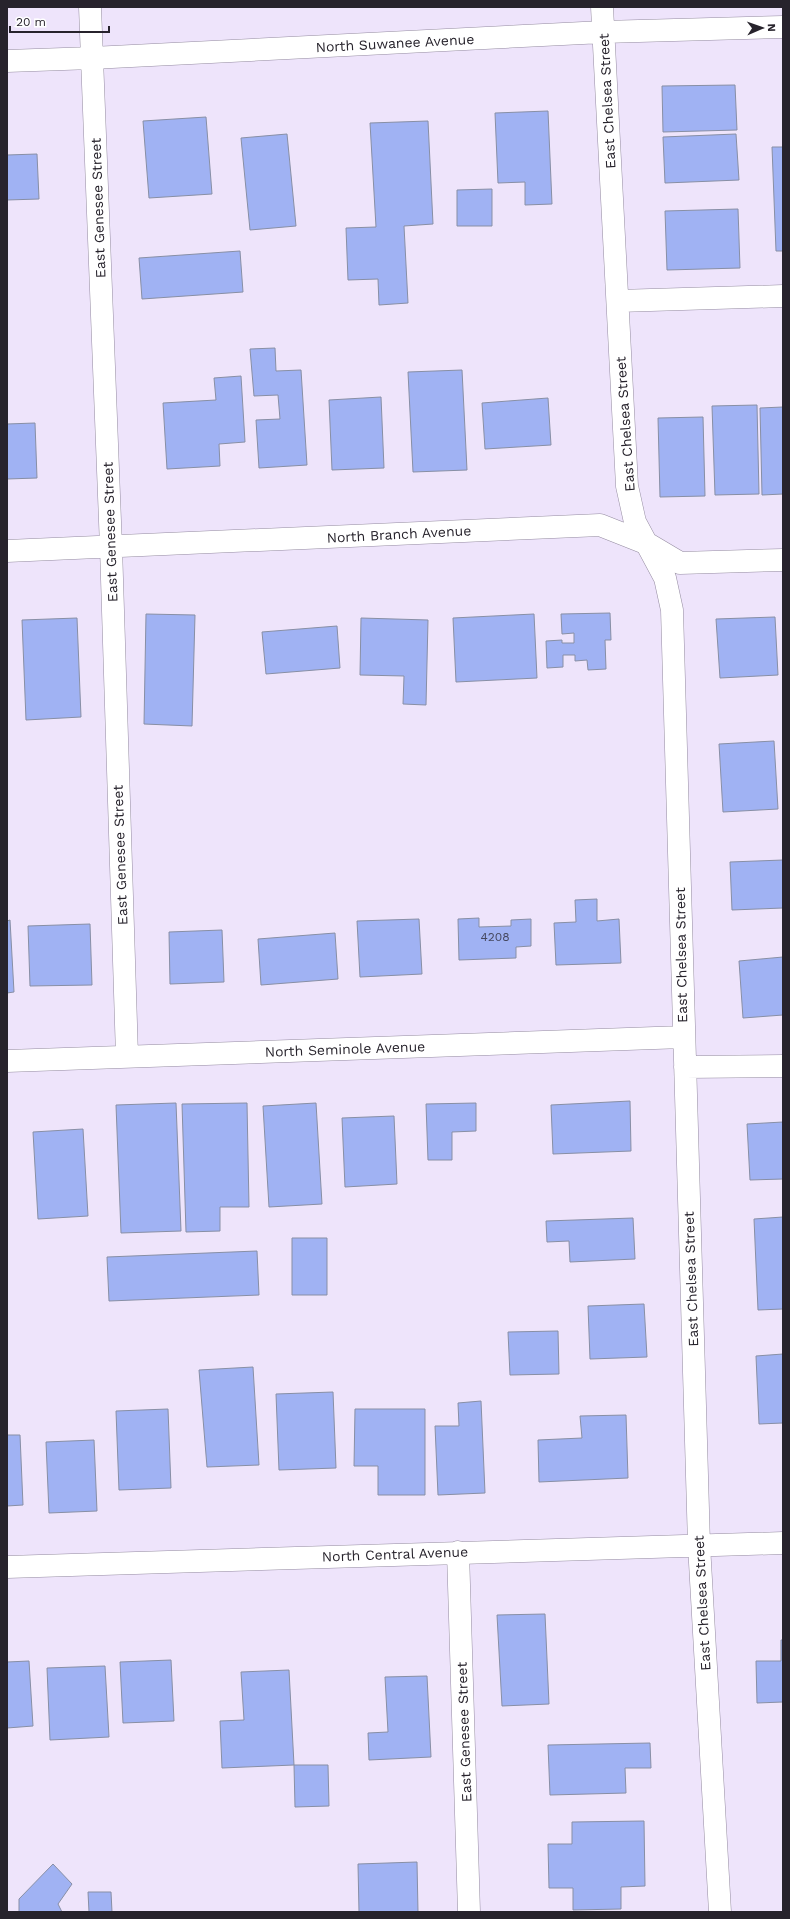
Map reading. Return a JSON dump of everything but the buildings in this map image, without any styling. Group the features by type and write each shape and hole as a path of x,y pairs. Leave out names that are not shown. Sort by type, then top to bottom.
{"street":[{"name":"East Genesee Street","path":"90,7 127,1056"},
{"name":"East Chelsea Street","path":"602,7 627,486 635,522 665,578 672,610 698,1544 720,1912"},
{"name":"North Suwanee Avenue","path":"7,61 603,32 783,28"},
{"path":"618,301 783,296"},
{"name":"North Branch Avenue","path":"7,551 600,525 648,544 680,563 783,560"},
{"name":"North Seminole Avenue","path":"7,1061 683,1037"},
{"path":"685,1067 783,1066"},
{"name":"North Central Avenue","path":"7,1567 698,1544 783,1543"},
{"name":"East Genesee Street","path":"458,1552 469,1912"}]}
